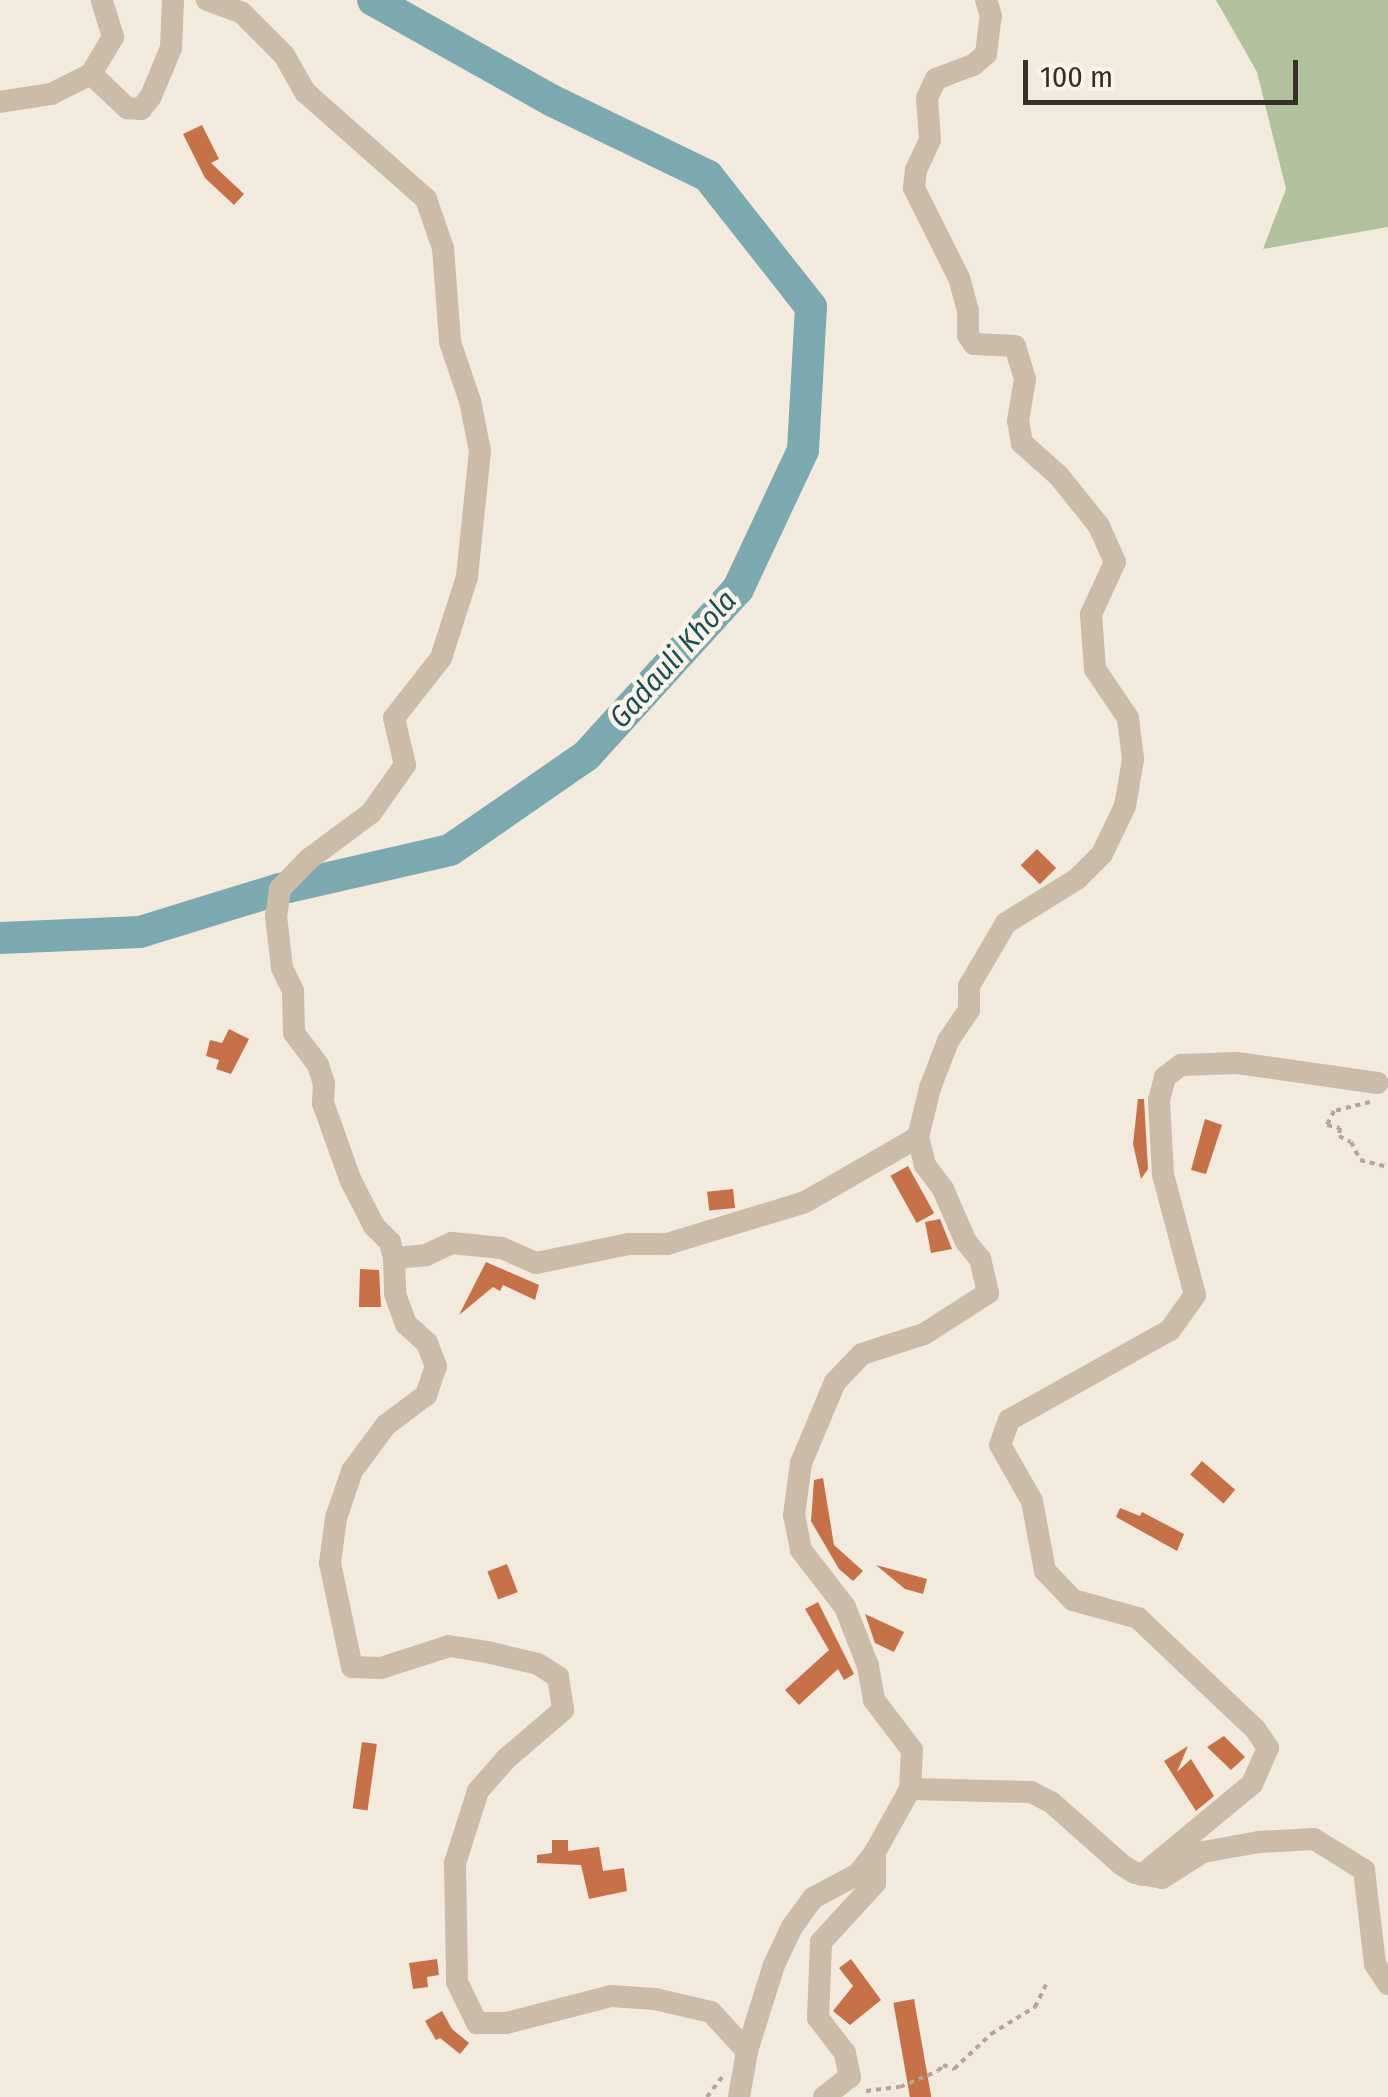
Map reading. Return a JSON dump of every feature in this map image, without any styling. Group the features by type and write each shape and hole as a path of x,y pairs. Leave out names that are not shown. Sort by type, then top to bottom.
{"street":[{"path":"0,102 50,94 91,74 113,38 102,0"},
{"path":"91,74 127,108 141,109 152,96 171,48 173,0"},
{"path":"207,0 242,14 284,55 305,92 426,199 443,248 450,342 470,401 480,451 467,577 440,658 394,718 405,765 371,813 309,859 280,889 276,916 282,968 293,991 294,1034 318,1066 324,1083 323,1104 350,1179 374,1226 390,1242 395,1294 406,1324 427,1343 436,1366 426,1395 386,1425 352,1471 336,1518 330,1563 352,1667 381,1668 450,1646 538,1664 558,1677 563,1710 506,1759 478,1791 454,1863 457,1982 477,2023 506,2023 611,1996 655,1999 711,2012 747,2051"},
{"path":"739,2097 747,2051 774,1965 792,1926 813,1898 858,1874 876,1852 910,1790 912,1750 874,1700 868,1666 845,1607 801,1550 794,1514 801,1463 835,1382 862,1354 924,1334 988,1293 980,1259 966,1242 942,1188 925,1165 918,1137 948,1040 968,1010 969,986 1006,924 1077,879 1102,854 1125,806 1133,759 1128,718 1095,668 1092,614 1115,562 1098,526 1079,501 1022,443 1018,421 1025,379 1014,346 974,344 968,335 968,311 959,278 914,188 916,170 930,140 927,98 936,78 973,65 986,54 992,16 986,0"},
{"path":"1142,1875 1252,1784 1268,1748 1256,1730 1138,1618 1073,1600 1045,1572 1032,1501 1000,1446 1009,1420 1170,1330 1195,1295 1163,1175 1159,1100 1165,1077 1181,1065 1238,1063 1378,1091"},
{"path":"394,1258 426,1255 452,1243 502,1248 536,1264 629,1244 668,1244 805,1202 918,1137"},
{"path":"910,1790 1031,1792 1051,1802 1122,1865 1142,1875 1162,1878 1203,1852 1259,1842 1314,1839 1364,1870 1375,1964 1388,1984"},
{"path":"833,2092 850,2076 845,2053 818,2018 817,1965 821,1942 875,1883 876,1852"}],"path":[{"path":"1378,1091 1334,1111 1327,1125 1340,1128 1339,1136 1350,1142 1360,1160 1388,1167"},
{"path":"833,2092 878,2092 919,2080 943,2065 954,2069 1002,2026 1035,2007 1046,1984"}],"green space":[{"path":"1216,0 1388,0 1388,227 1263,249 1286,189 1257,72"}],"building":[{"path":"202,125 219,159 211,163 244,194 234,205 205,178 183,134"},
{"path":"1037,849 1056,868 1040,884 1021,865"},
{"path":"229,1029 249,1039 231,1074 216,1069 219,1060 206,1056 210,1040 222,1043"},
{"path":"1138,1099 1144,1099 1148,1169 1141,1179 1133,1144"},
{"path":"1205,1119 1222,1125 1206,1174 1191,1170"},
{"path":"908,1166 934,1213 917,1223 891,1176"},
{"path":"733,1189 735,1208 709,1211 707,1192"},
{"path":"940,1219 952,1249 931,1253 925,1222"},
{"path":"486,1262 539,1285 535,1300 503,1285 500,1291 493,1287 459,1315"},
{"path":"360,1269 379,1270 381,1307 359,1307"},
{"path":"1202,1461 1235,1490 1223,1503 1190,1475"},
{"path":"823,1478 834,1545 863,1571 853,1581 839,1569 811,1521 814,1480"},
{"path":"1120,1508 1140,1516 1142,1512 1184,1534 1177,1551 1116,1517"},
{"path":"507,1564 518,1592 498,1600 487,1572"},
{"path":"876,1565 927,1579 923,1594 905,1589"},
{"path":"818,1602 854,1674 844,1680 838,1669 799,1705 785,1690 829,1650 805,1609"},
{"path":"865,1614 904,1632 894,1652 875,1643"},
{"path":"1224,1736 1245,1757 1231,1770 1207,1747"},
{"path":"362,1742 377,1744 368,1810 353,1808"},
{"path":"1188,1746 1177,1772 1191,1759 1214,1796 1196,1811 1164,1761"},
{"path":"552,1840 568,1840 568,1851 599,1847 603,1871 624,1868 627,1891 589,1899 581,1865 537,1863 537,1855 552,1853"},
{"path":"437,1959 439,1975 427,1977 428,1987 413,1989 409,1963"},
{"path":"851,1959 881,2000 850,2025 833,2011 853,1986 839,1968"},
{"path":"914,1999 931,2097 910,2097 893,2003"},
{"path":"442,2011 452,2029 469,2043 460,2054 440,2038 436,2040 425,2021"}],"waterway":[{"name":"Gadauli Khola","path":"0,938 140,932 280,889 450,850 586,756 738,589 803,450 811,307 708,176 551,100 373,0"}]}
